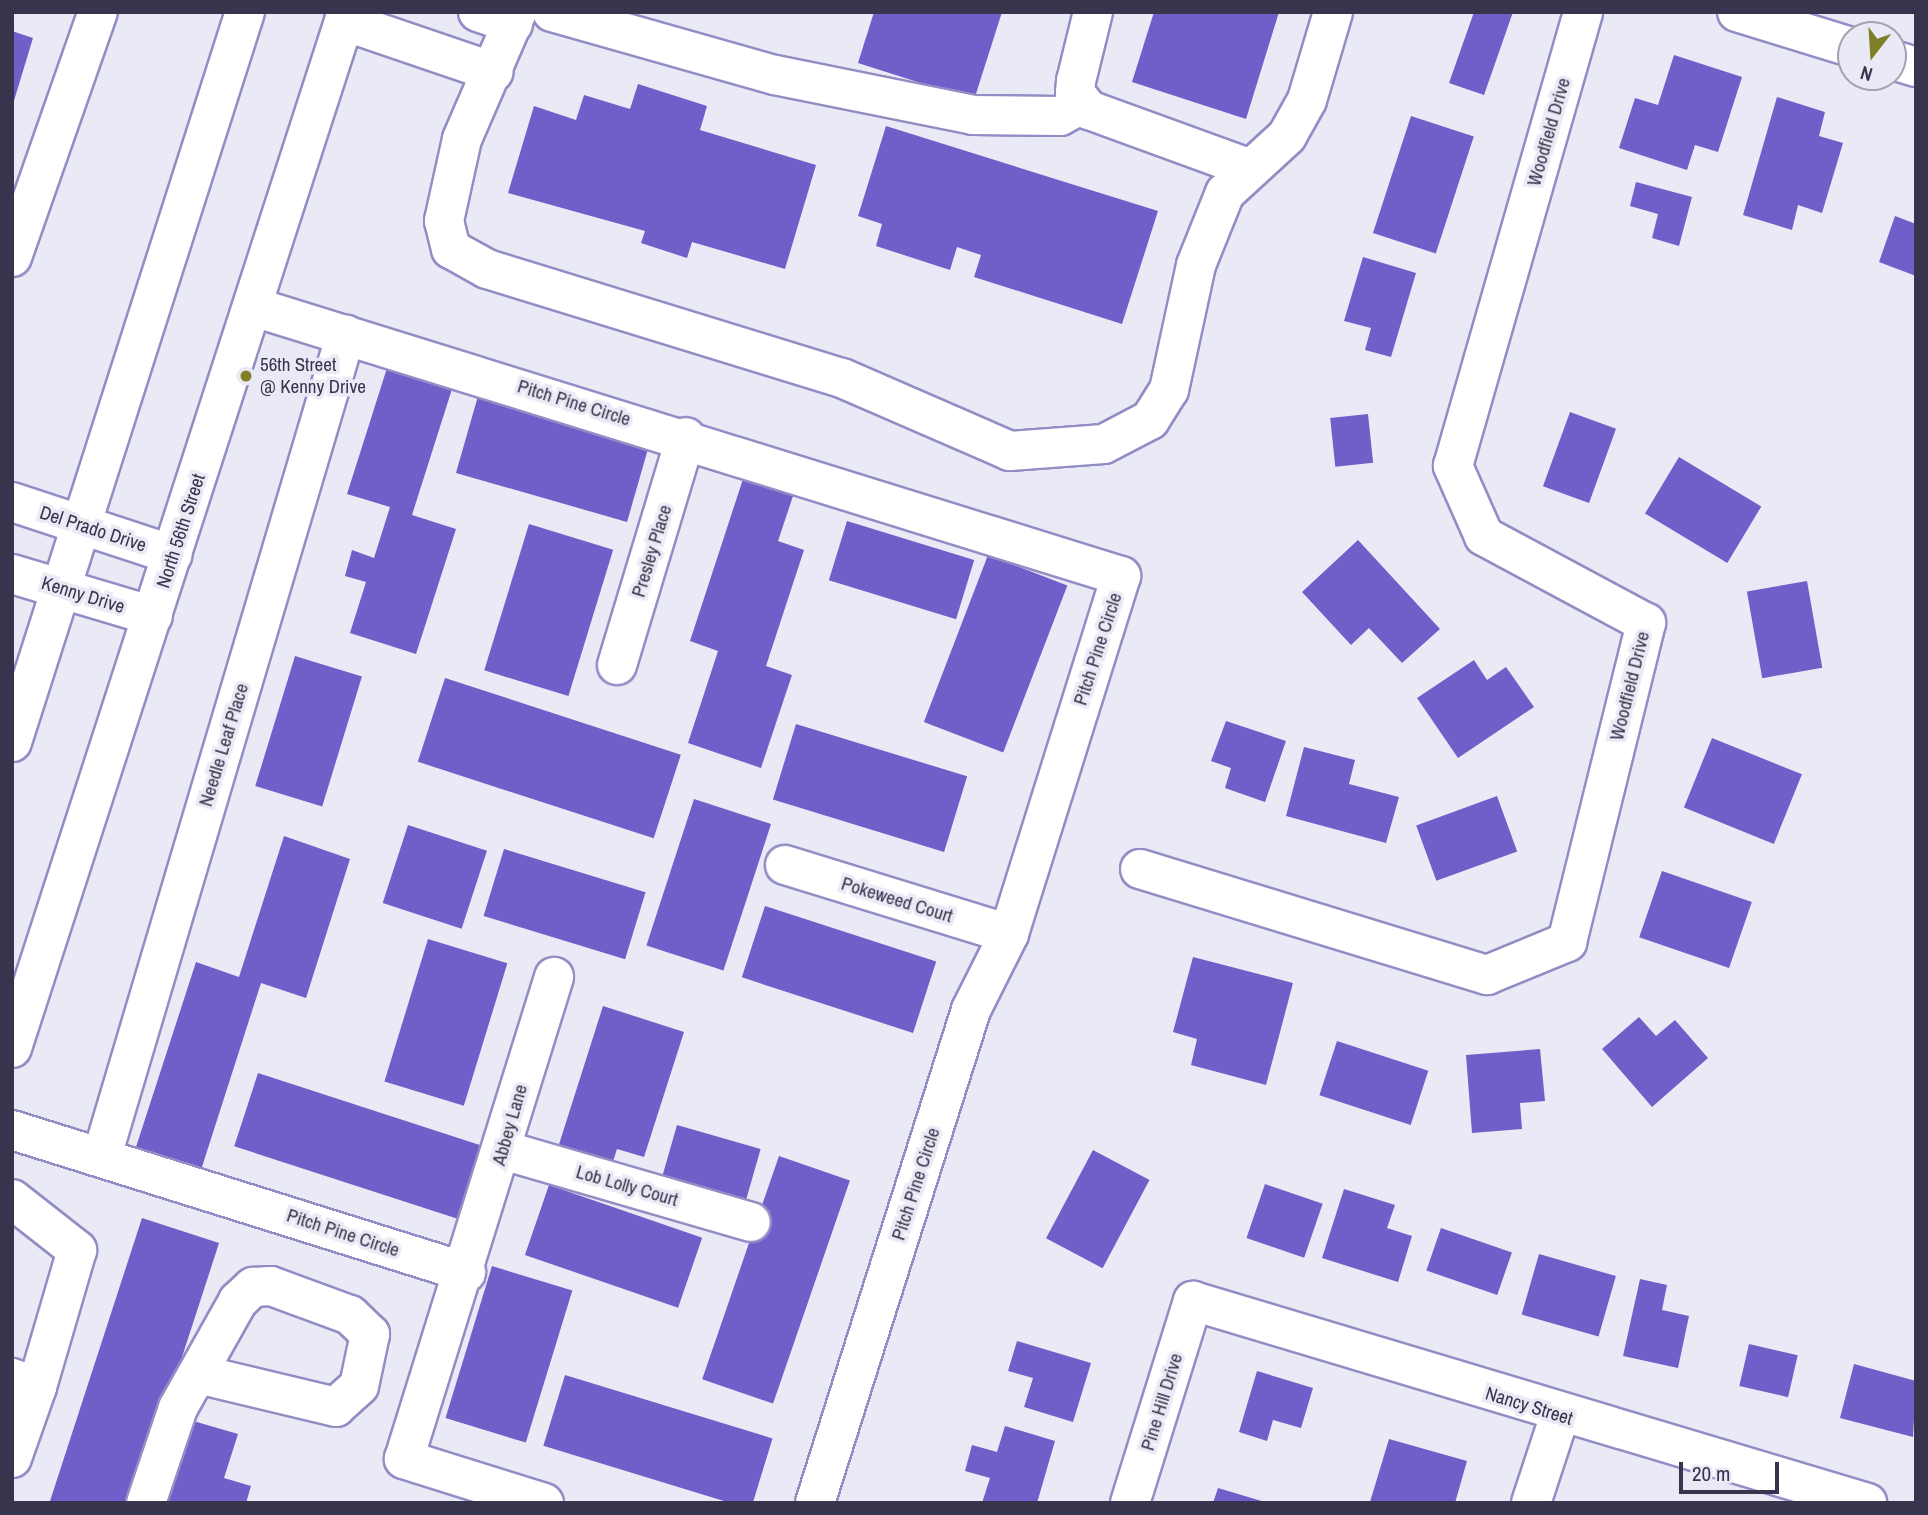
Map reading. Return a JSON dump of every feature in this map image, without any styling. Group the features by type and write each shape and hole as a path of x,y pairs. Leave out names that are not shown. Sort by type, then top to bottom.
{"street":[{"path":"12,257 98,12"},
{"path":"12,742 245,12"},
{"path":"552,12 775,75 973,116 1060,116 1083,103"},
{"path":"1083,103 1076,81 1093,12"},
{"path":"502,16 494,72 462,139 450,185 444,220 451,249 488,269 842,378 1010,451 1104,444 1150,420 1169,390 1201,253 1225,193 1287,136 1307,100 1333,12"},
{"name":"Woodfield Drive","path":"1140,869 1487,975 1567,942 1646,623 1484,536 1453,466 1583,12"},
{"path":"1737,12 1837,43"},
{"path":"346,17 494,72"},
{"name":"North 56th Street","path":"12,1048 346,17"},
{"path":"1083,103 1251,169"},
{"name":"Pitch Pine Circle","path":"254,307 686,437 1121,576 1009,934 971,1010 815,1503"},
{"name":"Needle Leaf Place","path":"103,1156 346,334"},
{"name":"Presley Place","path":"617,665 686,437"},
{"name":"Del Prado Drive","path":"12,502 173,555"},
{"name":"Kenny Drive","path":"12,574 153,617"},
{"name":"Pokeweed Court","path":"785,865 1009,934"},
{"name":"Abbey Lane","path":"466,1272 554,977"},
{"name":"Pitch Pine Circle","path":"12,1130 103,1156 466,1272"},
{"name":"Lob Lolly Court","path":"503,1150 751,1222"},
{"path":"12,1199 77,1250 25,1382 12,1458"},
{"path":"466,1272 404,1459 544,1503"},
{"name":"Nancy Street","path":"1193,1301 1560,1415 1867,1503"},
{"name":"Pine Hill Drive","path":"1130,1503 1193,1301"},
{"path":"146,1503 178,1408 198,1374"},
{"path":"1531,1503 1560,1415"}],"building":[{"path":"874,12 1002,12 974,100 858,63"},
{"path":"1154,12 1279,12 1246,119 1132,82"},
{"path":"1474,12 1513,12 1484,95 1449,83"},
{"path":"12,31 33,38 13,104 12,104"},
{"path":"1674,55 1742,77 1718,152 1695,145 1687,170 1619,148 1635,98 1658,105"},
{"path":"638,84 707,106 700,130 816,165 785,269 692,242 687,258 641,243 645,231 508,193 534,106 576,120 584,95 630,109"},
{"path":"1777,97 1825,112 1819,136 1843,143 1822,213 1798,205 1792,230 1743,215"},
{"path":"1411,116 1474,136 1436,253 1373,233"},
{"path":"886,126 1158,211 1122,324 974,277 981,255 957,247 950,270 876,246 882,224 858,216"},
{"path":"1636,182 1692,197 1679,246 1652,238 1658,214 1630,206"},
{"path":"1895,216 1916,224 1916,276 1879,262"},
{"path":"1363,257 1416,273 1391,357 1365,350 1371,328 1344,321"},
{"path":"387,368 452,389 412,515 456,529 416,654 350,633 366,582 345,576 352,550 374,558 390,507 347,494"},
{"path":"478,396 649,445 627,522 456,473"},
{"path":"1570,412 1616,429 1589,503 1543,486"},
{"path":"1368,414 1373,463 1335,467 1330,418"},
{"path":"1679,457 1761,506 1727,563 1645,514"},
{"path":"743,479 793,496 778,541 804,550 766,666 792,675 761,768 688,743 718,651 690,641"},
{"path":"847,521 974,560 956,619 829,580"},
{"path":"529,524 613,550 568,696 484,670"},
{"path":"1358,540 1440,629 1402,663 1369,628 1351,645 1302,592"},
{"path":"988,555 1067,585 1003,753 924,722"},
{"path":"1807,581 1822,668 1762,678 1747,592"},
{"path":"295,656 362,676 322,807 255,786"},
{"path":"1474,660 1487,680 1506,667 1534,707 1458,758 1417,698"},
{"path":"445,678 681,755 654,838 418,762"},
{"path":"1226,721 1286,741 1265,802 1225,788 1231,768 1211,761"},
{"path":"796,724 967,776 944,852 773,800"},
{"path":"1712,738 1802,774 1774,844 1684,808"},
{"path":"1304,747 1355,760 1349,784 1399,797 1386,843 1286,816"},
{"path":"1497,796 1517,851 1436,881 1416,825"},
{"path":"694,799 771,824 723,970 646,945"},
{"path":"408,825 487,851 462,929 383,903"},
{"path":"284,836 350,859 306,998 261,983 201,1170 136,1147 196,962 239,977"},
{"path":"504,849 646,892 625,959 484,916"},
{"path":"1662,871 1752,902 1729,968 1639,937"},
{"path":"765,906 936,962 913,1033 742,977"},
{"path":"428,939 507,963 464,1106 384,1081"},
{"path":"1193,957 1293,983 1266,1085 1191,1065 1197,1039 1173,1032"},
{"path":"603,1006 684,1032 644,1157 617,1149 609,1174 555,1157"},
{"path":"1639,1017 1656,1036 1675,1020 1708,1058 1652,1107 1602,1049"},
{"path":"1337,1041 1428,1071 1411,1125 1319,1095"},
{"path":"1540,1049 1545,1101 1520,1103 1522,1129 1472,1133 1466,1055"},
{"path":"258,1073 481,1145 457,1219 234,1146"},
{"path":"677,1125 761,1149 742,1213 659,1189"},
{"path":"1093,1150 1150,1180 1103,1268 1046,1238"},
{"path":"779,1156 850,1180 773,1404 702,1379"},
{"path":"1265,1184 1323,1204 1304,1258 1246,1238"},
{"path":"549,1185 702,1238 678,1308 525,1255"},
{"path":"1344,1189 1395,1205 1387,1228 1412,1236 1398,1282 1322,1258"},
{"path":"142,1218 219,1243 135,1503 49,1503"},
{"path":"1441,1228 1512,1252 1497,1295 1426,1271"},
{"path":"1539,1254 1616,1276 1599,1337 1522,1315"},
{"path":"492,1266 572,1291 526,1443 446,1418"},
{"path":"1640,1279 1667,1285 1662,1310 1689,1316 1678,1368 1623,1356"},
{"path":"1017,1341 1091,1363 1073,1422 1024,1407 1033,1378 1008,1371"},
{"path":"1749,1344 1798,1355 1788,1397 1739,1386"},
{"path":"1854,1364 1916,1381 1913,1437 1840,1418"},
{"path":"1257,1371 1313,1388 1301,1428 1273,1420 1267,1441 1239,1432"},
{"path":"565,1375 773,1438 753,1503 731,1503 543,1446"},
{"path":"183,1418 238,1434 224,1478 251,1486 246,1503 157,1503"},
{"path":"1005,1426 1055,1441 1037,1503 982,1503 990,1478 965,1471 972,1445 997,1452"},
{"path":"1389,1439 1467,1461 1455,1503 1370,1502"},
{"path":"1218,1488 1265,1502 1265,1503 1213,1503"}],"place":[{"name":"56th Street @ Kenny Drive","path":"246,376"}]}
